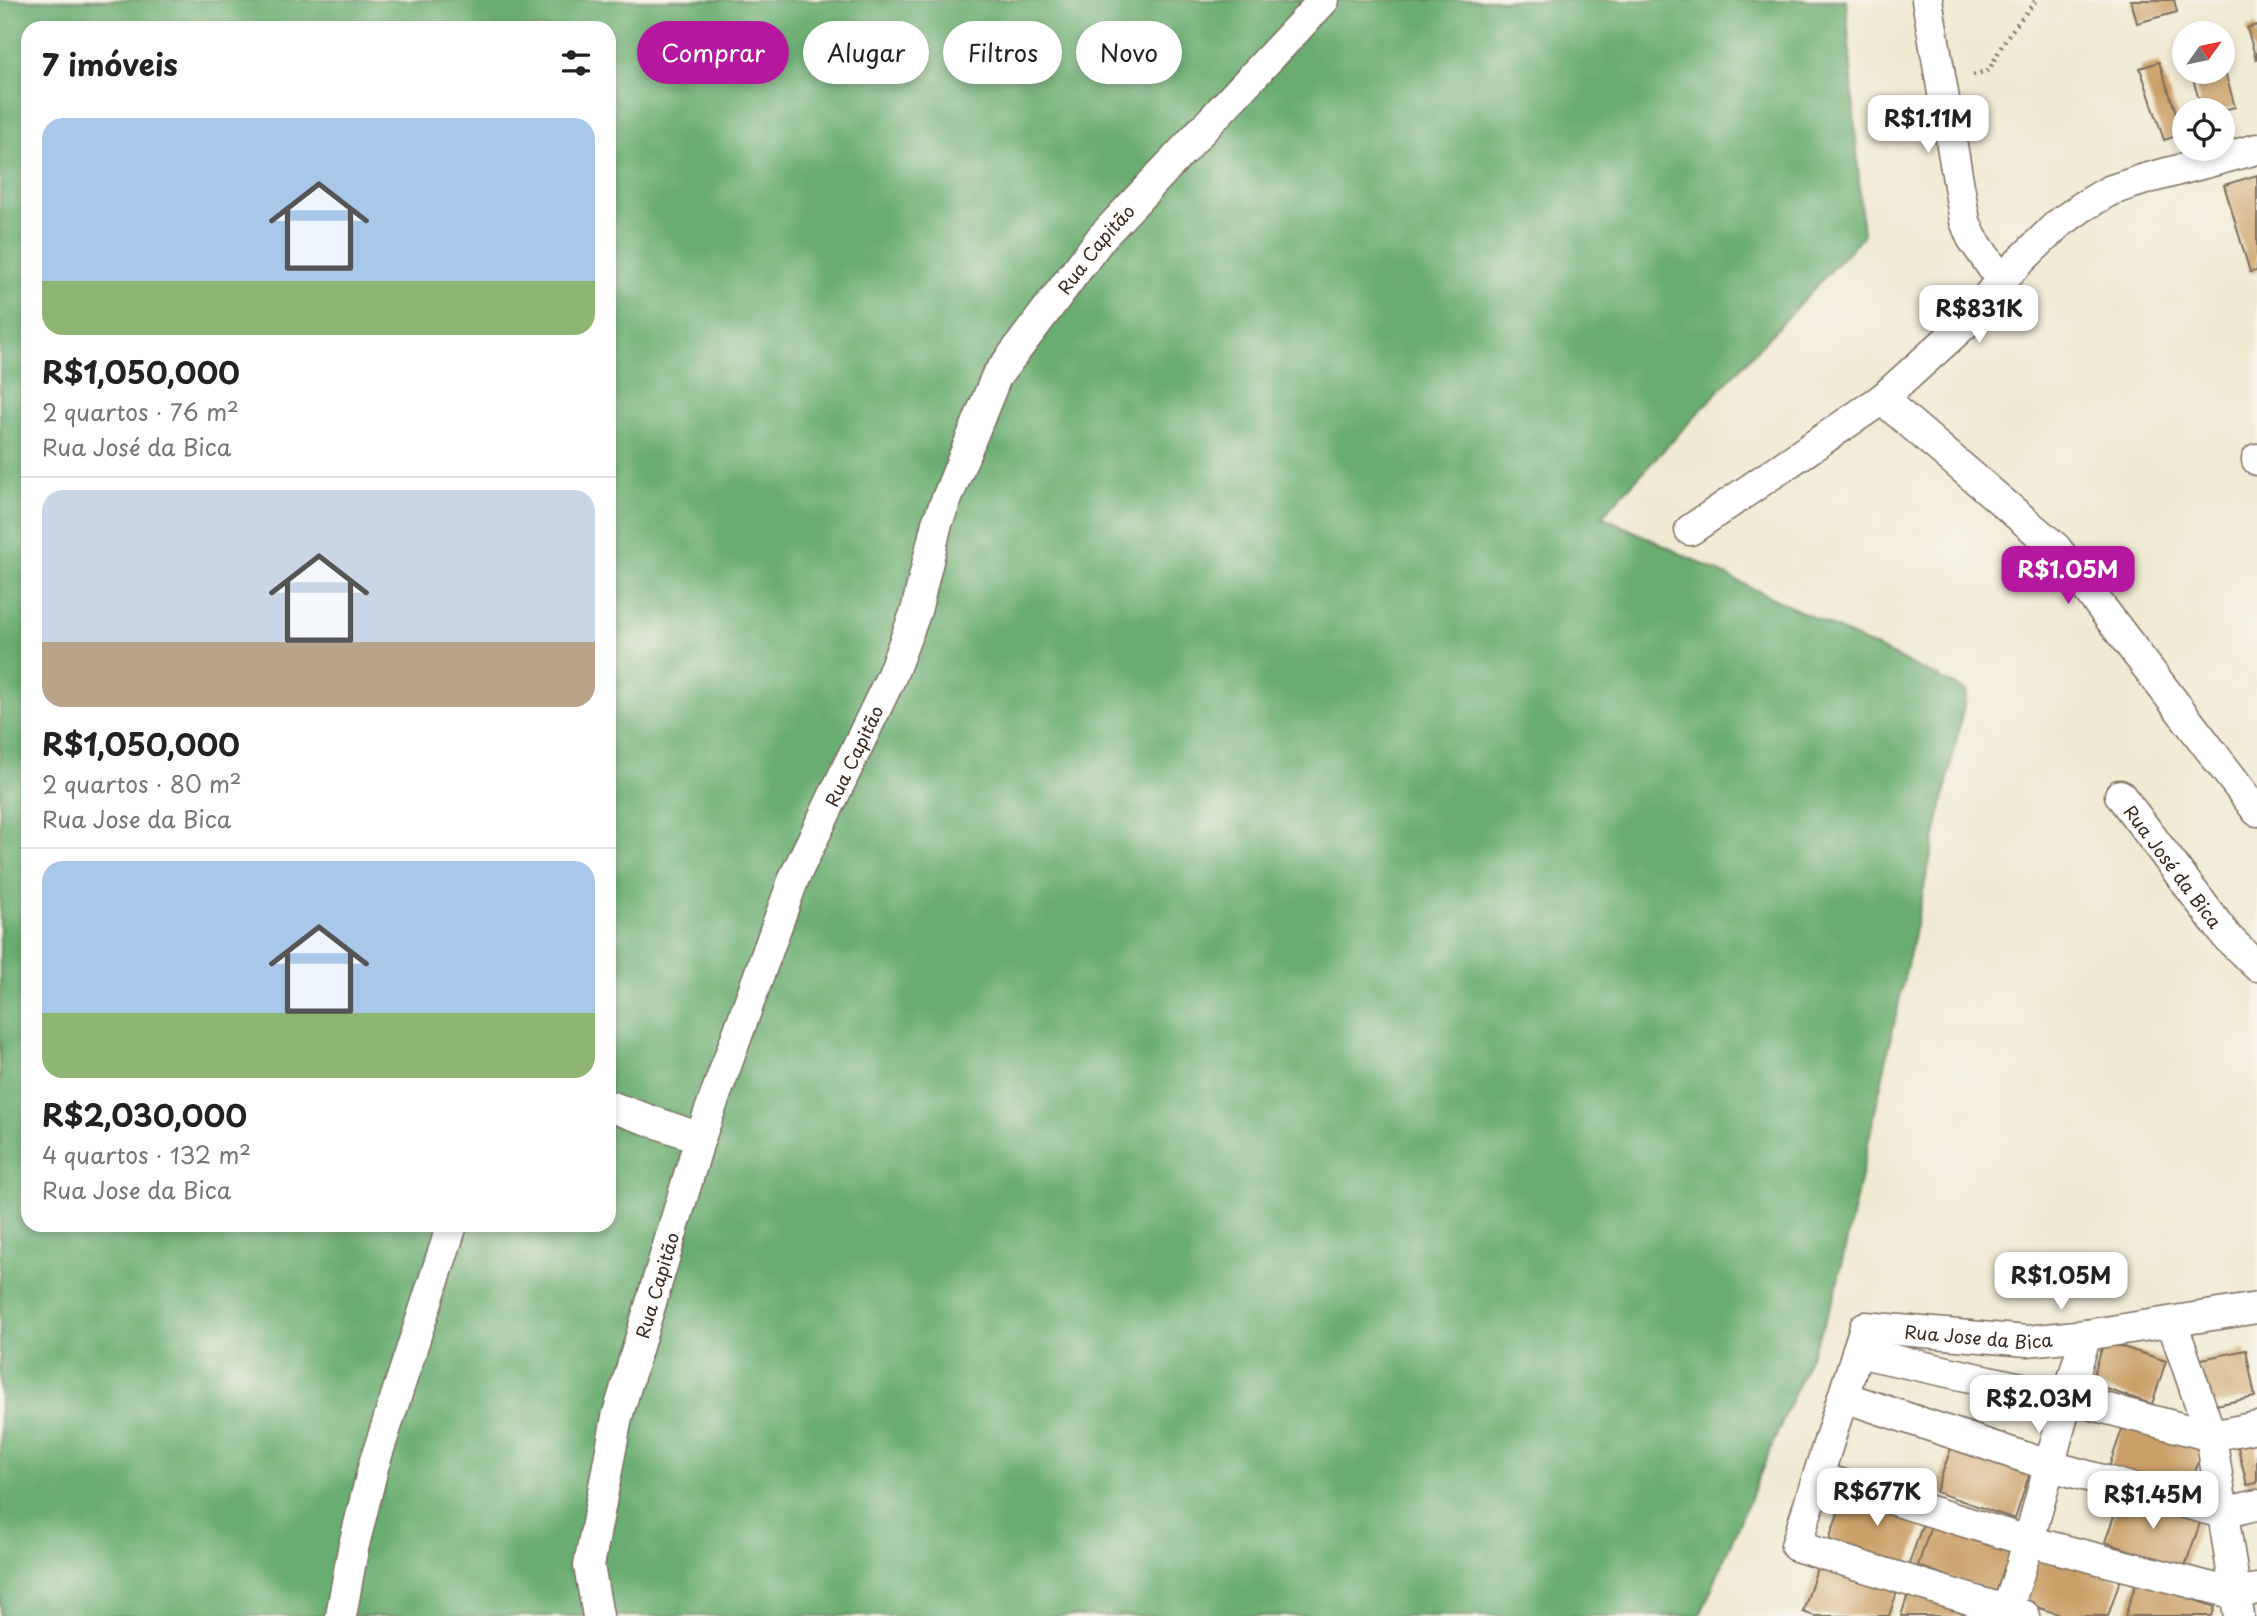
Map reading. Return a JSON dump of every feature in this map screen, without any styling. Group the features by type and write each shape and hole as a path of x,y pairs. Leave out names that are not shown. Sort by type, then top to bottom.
{"street":[{"name":"Rua Capitão","path":"598,1616 589,1566 617,1418 700,1138 794,878 891,677 916,611 937,523 996,377 1101,238 1324,0"},
{"path":"1927,0 1965,221 1972,238 2001,280"},
{"path":"1690,530 1882,399 1966,323 2001,280 2057,225 2109,191 2257,149"},
{"path":"1882,399 2056,548 2257,811"},
{"name":"Rua José da Bica","path":"2120,795 2227,937 2257,966"},
{"path":"616,1108 700,1138"},
{"path":"341,1616 353,1549 374,1464 450,1232"},
{"name":"Rua Jose da Bica","path":"1861,1340 2027,1341 2086,1335 2257,1308"},
{"path":"1818,1477 2028,1541 2244,1600 2222,1513 2211,1436 2172,1322"},
{"path":"2086,1335 2066,1398 2051,1466 2028,1541 2012,1614 1796,1546 1861,1340 2066,1398 2211,1436 2257,1427"},
{"path":"1844,1397 2051,1466 2222,1513 2257,1505"}],"path":[{"path":"1942,82 1989,69 2006,38 2036,0"}],"green space":[{"path":"0,0 1846,0 1863,236 1602,516 1967,691 1834,1299 1700,1616 0,1616"}],"building":[{"path":"2131,0 2174,0 2177,12 2137,23"},
{"path":"2257,25 2257,59 2256,59 2247,28"},
{"path":"2159,62 2172,101 2172,137 2164,140 2140,68"},
{"path":"2194,84 2228,84 2232,98 2199,98"},
{"path":"2257,175 2257,271 2250,272 2224,185"},
{"path":"2104,1341 2166,1361 2152,1404 2091,1384"},
{"path":"2246,1350 2255,1397 2206,1407 2197,1360"},
{"path":"2125,1421 2203,1448 2187,1497 2108,1470"},
{"path":"2257,1435 2257,1483 2247,1485 2236,1439"},
{"path":"1953,1442 2031,1469 2015,1519 1936,1492"},
{"path":"1846,1490 1925,1517 1908,1567 1829,1540"},
{"path":"2122,1493 2201,1520 2184,1569 2105,1542"},
{"path":"1934,1516 2013,1543 1996,1593 1918,1566"},
{"path":"2041,1553 2120,1580 2108,1616 2064,1616 2025,1603"},
{"path":"1819,1562 1898,1589 1889,1616 1814,1616 1803,1612"},
{"path":"2137,1580 2215,1607 2212,1616 2125,1616"},
{"path":"1910,1588 1990,1616 1901,1616"}]}
